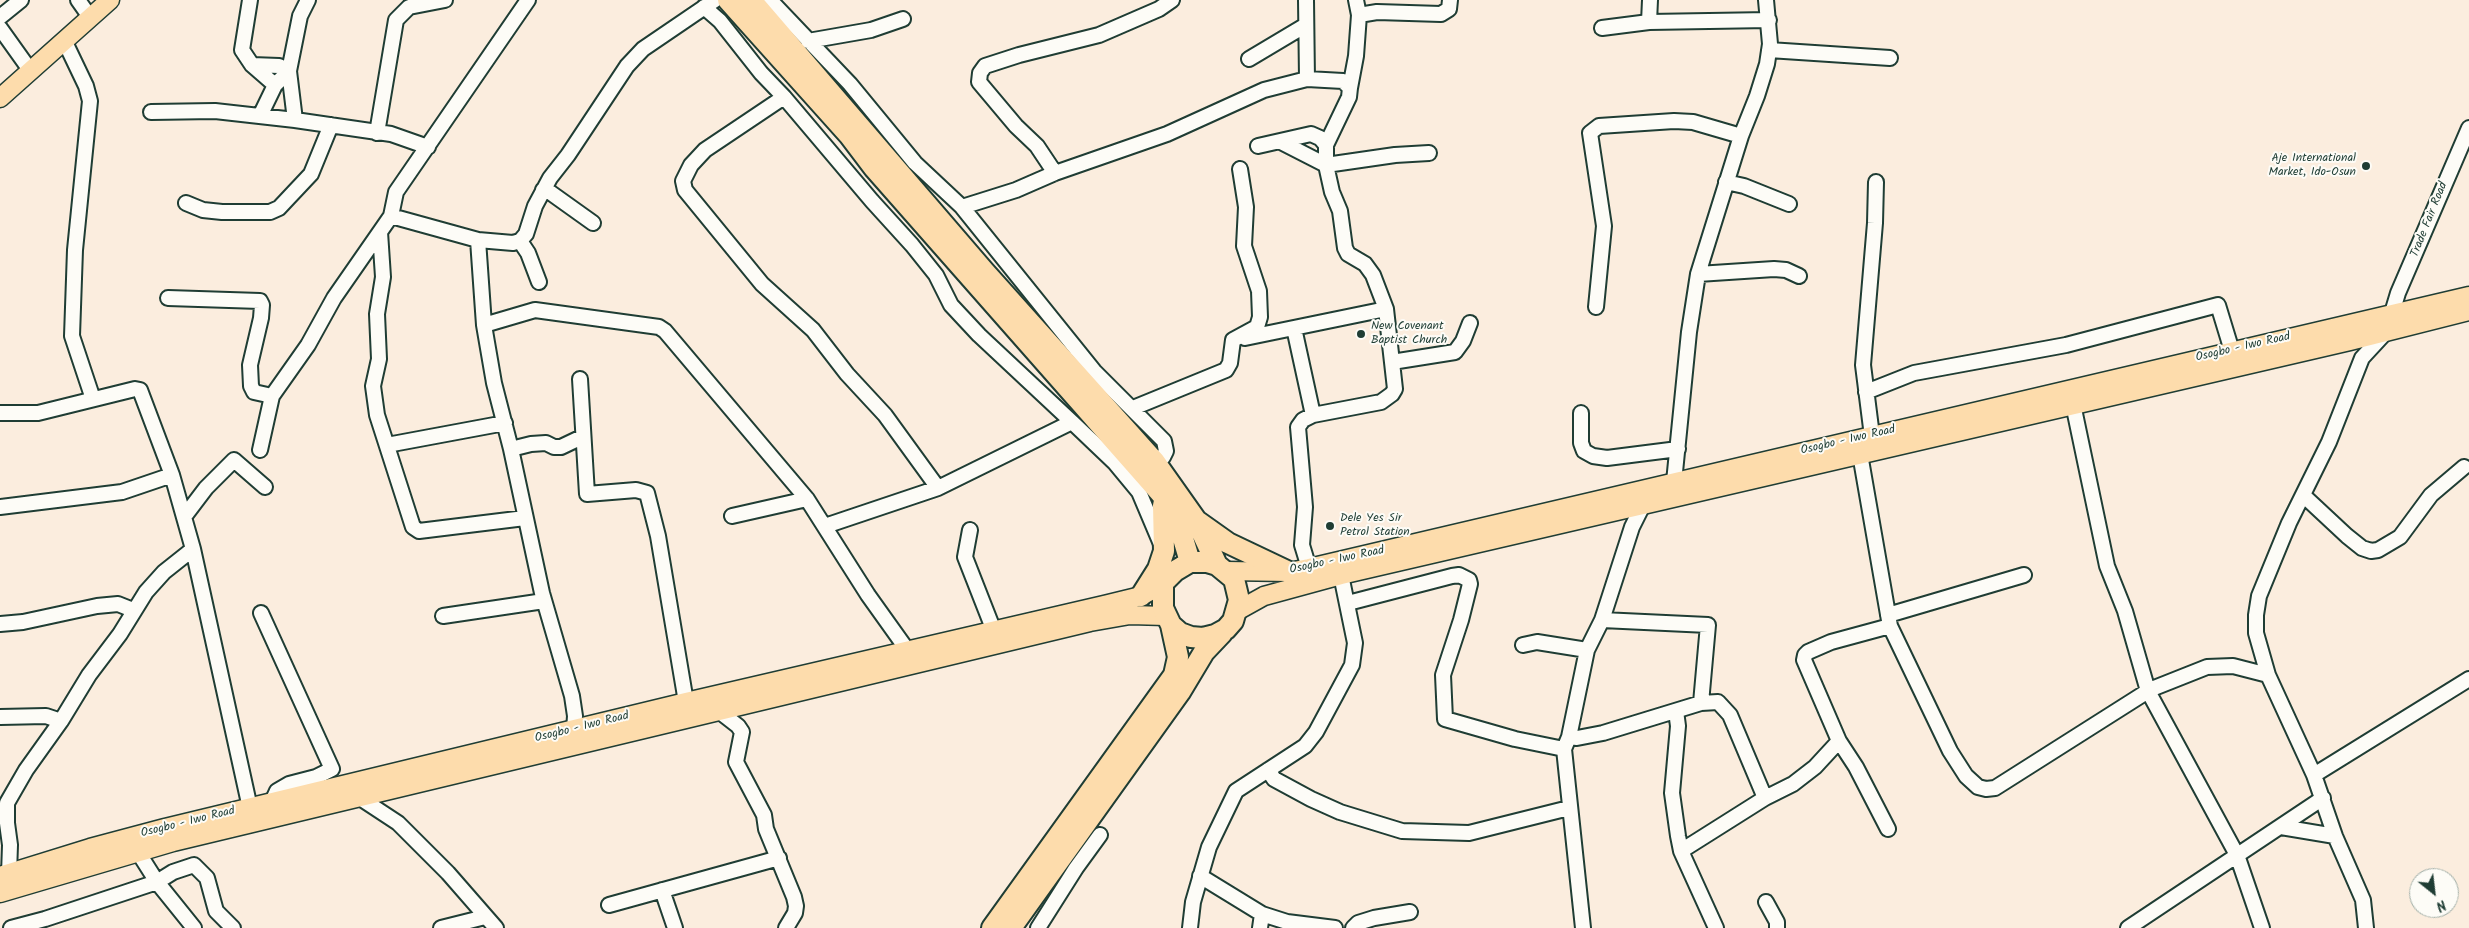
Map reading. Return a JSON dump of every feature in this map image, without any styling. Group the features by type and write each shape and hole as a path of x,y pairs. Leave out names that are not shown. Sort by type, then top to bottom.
{"highway":[{"path":"728,0 849,135 880,162 984,271 1155,462 1196,520 1222,568 1238,589 1238,611 1226,629 1204,652 1180,692 1011,928"},
{"path":"751,0 786,28 880,162 1162,495 1182,535 1190,562"},
{"path":"1141,596 1158,569 1164,551 1165,530 1162,495"},
{"path":"1196,520 1228,543 1289,572"},
{"path":"992,928 1174,675 1178,657 1168,620 1162,608 1163,583 1175,571 1190,562 1207,562 1222,568"},
{"path":"1168,620 1186,635 1203,638 1215,635 1226,629"}],"main road":[{"path":"0,98 110,0"},
{"name":"Osogbo - Iwo Road","path":"1222,568 1289,572 1309,568 2469,296"},
{"name":"Osogbo - Iwo Road","path":"1238,611 1264,596 1341,575 2350,341 2469,311"},
{"name":"Osogbo - Iwo Road","path":"4,875 90,848 272,802 686,702 1141,596 1163,583"},
{"name":"Osogbo - Iwo Road","path":"0,893 138,852 1090,622 1130,615 1168,620"}],"street":[{"path":"0,17 21,0"},
{"path":"78,0 90,17"},
{"path":"250,0 241,46 243,54 252,65 275,85"},
{"path":"295,120 289,72 300,16 308,0"},
{"path":"377,133 396,20 409,7 445,0"},
{"path":"260,450 272,396 308,345 334,298 391,216 396,192 528,0"},
{"path":"1055,173 1036,146 1016,126 979,82 980,73 985,66 1019,55 1099,35 1159,9 1172,0"},
{"path":"1306,0 1307,79"},
{"path":"1309,568 1302,545 1305,506 1298,427 1303,420 1313,415 1381,402 1387,399 1395,389 1386,308 1373,274 1365,264 1348,254 1345,248 1340,211 1332,192 1326,165 1326,146 1347,89 1356,56 1359,15 1356,0"},
{"path":"1359,15 1377,12 1441,14 1449,9 1450,0"},
{"path":"1649,22 1650,0"},
{"path":"1674,482 1689,332 1698,274 1741,136 1757,96 1769,50 1769,20 1766,0"},
{"path":"776,2 786,28 808,41 850,84 915,162 962,207 1094,371 1134,408 1164,441 1166,451 1155,462"},
{"path":"391,216 478,240 512,243 520,241 526,234 543,190 627,66 643,49 709,4 761,73 912,245 936,275 951,304 979,335 1115,463 1138,492 1164,551"},
{"path":"808,41 871,30 903,20"},
{"path":"1602,28 1649,22 1769,20"},
{"path":"1249,59 1306,25"},
{"path":"0,28 30,70"},
{"path":"64,40 86,86 90,102 75,250 72,336 93,399"},
{"path":"1769,50 1890,58"},
{"path":"252,65 279,66 289,72"},
{"path":"260,116 275,85 289,72"},
{"path":"962,207 1016,190 1055,173 1167,134 1264,90 1307,79 1347,89"},
{"path":"784,97 705,150 691,165 683,181 683,186 689,197 762,284 813,330 847,374 885,415 938,488"},
{"path":"151,112 215,111 295,120 391,134 428,147"},
{"path":"1596,307 1604,226 1590,132 1599,126 1674,121 1692,122 1741,136"},
{"path":"186,203 204,210 222,212 270,212 278,208 311,174 331,125"},
{"name":"Trade Fair Road","path":"2392,313 2398,293 2469,128"},
{"path":"1258,146 1311,134 1320,138 1326,146"},
{"path":"1281,142 1326,165 1395,154 1429,153"},
{"path":"1233,340 1257,326 1260,317 1259,291 1244,246 1246,206 1240,169"},
{"path":"1726,182 1744,186 1788,204"},
{"path":"1872,436 1863,365 1875,223 1876,182"},
{"path":"543,190 551,193 593,223"},
{"path":"380,232 383,278 377,314 379,359 373,386 377,415 415,530 525,518"},
{"path":"478,240 484,325 494,383 511,449 544,601 572,696 575,716 574,730"},
{"path":"520,241 528,253 539,282"},
{"path":"984,271 1002,256"},
{"path":"1698,274 1774,269 1786,270 1799,276"},
{"path":"168,298 260,301 262,305 261,318 250,365 251,386 254,392 272,396"},
{"path":"1866,392 1914,373 2066,344 2218,305 2232,351"},
{"path":"1233,340 1386,308"},
{"path":"484,325 535,310 659,328 665,331 807,499 868,595 908,651"},
{"path":"1392,362 1455,352 1463,341 1470,323"},
{"path":"1294,328 1313,415"},
{"path":"2366,928 2363,900 2335,836 2314,775 2268,675 2256,633 2256,616 2259,596 2303,495 2329,442 2362,358 2387,331"},
{"path":"1134,408 1226,370 1230,363 1233,340"},
{"path":"2350,341 2362,358"},
{"path":"580,379 586,494 636,490 647,493 658,536 686,702"},
{"path":"0,413 38,413 135,389 140,390 172,475 193,549 250,808"},
{"path":"2073,404 2107,566 2124,611 2149,690 2237,855 2262,928"},
{"path":"1581,413 1581,443 1584,450 1593,456 1607,458 1626,457 1678,449"},
{"path":"825,526 938,488 1072,422"},
{"path":"386,445 504,423"},
{"path":"511,449 531,444 546,443 554,447 561,446 582,437"},
{"path":"1860,454 1889,621 1950,751 1966,776 1978,787 1986,790 1995,788 2149,690 2208,667 2233,666 2268,675"},
{"path":"184,517 206,488 234,460 265,487"},
{"path":"2303,495 2347,536 2362,548 2371,551 2400,537 2431,495 2464,467"},
{"path":"0,507 122,492 172,475"},
{"path":"732,516 807,499"},
{"path":"1583,928 1569,808 1566,743 1587,650 1602,620 1632,527 1643,505"},
{"path":"970,530 965,557 994,630"},
{"path":"4,875 10,845 7,803 26,770 61,721 89,675 120,634 133,610 164,572 193,549"},
{"path":"1888,829 1856,767 1840,741 1804,660 1805,655 1853,634 2024,574"},
{"path":"1190,928 1193,902 1209,847 1236,791 1305,746 1352,664 1355,643 1341,575"},
{"path":"1348,603 1459,575 1469,580 1470,584 1461,620 1443,674 1445,719 1515,739 1566,743 1577,738 1603,733 1701,703 1718,702 1730,715 1766,798"},
{"path":"443,616 544,601"},
{"path":"0,624 23,622 97,606 118,604 133,610"},
{"path":"261,613 332,769 289,784 277,791 272,802"},
{"path":"1602,620 1708,625 1701,703"},
{"path":"1523,645 1537,642 1587,650"},
{"path":"2314,775 2469,679"},
{"path":"1676,711 1678,726 1672,793 1681,851 1716,928"},
{"path":"720,712 738,726 742,732 736,762 764,814 766,829 796,906 786,928"},
{"path":"0,717 46,716 61,721"},
{"path":"1681,851 1766,798 1793,784 1840,741"},
{"path":"1268,770 1274,779 1311,799 1340,812 1402,831 1468,833 1569,808"},
{"path":"360,798 398,823 448,873 482,922"},
{"path":"2128,928 2323,798"},
{"path":"2281,827 2335,836"},
{"path":"1038,928 1076,868 1100,835"},
{"path":"138,852 157,882 194,928"},
{"path":"609,904 778,858"},
{"path":"11,928 49,924 157,882 186,867 194,865 207,878 216,911 233,928"},
{"path":"1200,876 1262,914 1287,922 1335,928"},
{"path":"662,890 675,928"},
{"path":"1766,902 1777,922 1777,928"},
{"path":"1354,928 1358,923 1374,918 1410,912"},
{"path":"1260,928 1262,914"},
{"path":"440,928 482,922 496,928"}],"place":[{"name":"Aje International Market, Ido-Osun","path":"2366,166"},
{"name":"New Covenant Baptist Church","path":"1361,334"},
{"name":"Dele Yes Sir Petrol Station","path":"1330,526"}]}
